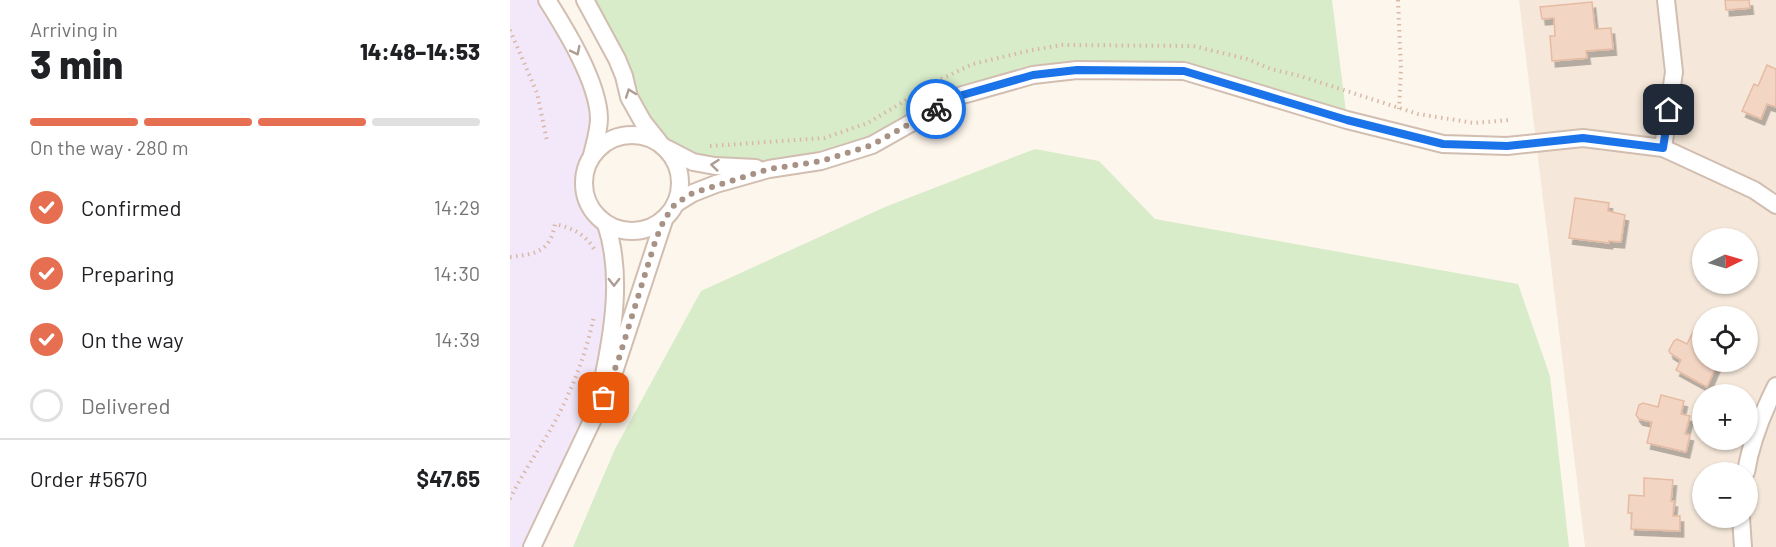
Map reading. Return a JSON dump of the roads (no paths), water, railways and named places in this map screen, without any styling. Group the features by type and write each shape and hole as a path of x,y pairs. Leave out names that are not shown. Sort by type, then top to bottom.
{"street":[{"path":"547,0 581,61 594,95 599,120 592,155 586,168 584,190 592,212 606,224 629,232 642,231 664,220"},
{"path":"532,547 611,381 664,220 675,204 680,191 680,179 673,157 643,122 629,97 617,59 585,0"},
{"path":"1663,148 1674,72 1666,0"},
{"path":"675,204 693,193 769,169 822,161 872,145 959,96 1033,75 1077,70 1184,71 1347,120 1443,144 1507,146 1583,138 1663,148 1755,190 1776,205"},
{"path":"592,155 612,139 624,135 636,135 648,137 693,162 715,166 769,169"},
{"path":"587,430 602,382 612,315 614,267 606,224"},
{"path":"1748,462 1762,414 1776,386"},
{"path":"1742,528 1743,547"}]}
